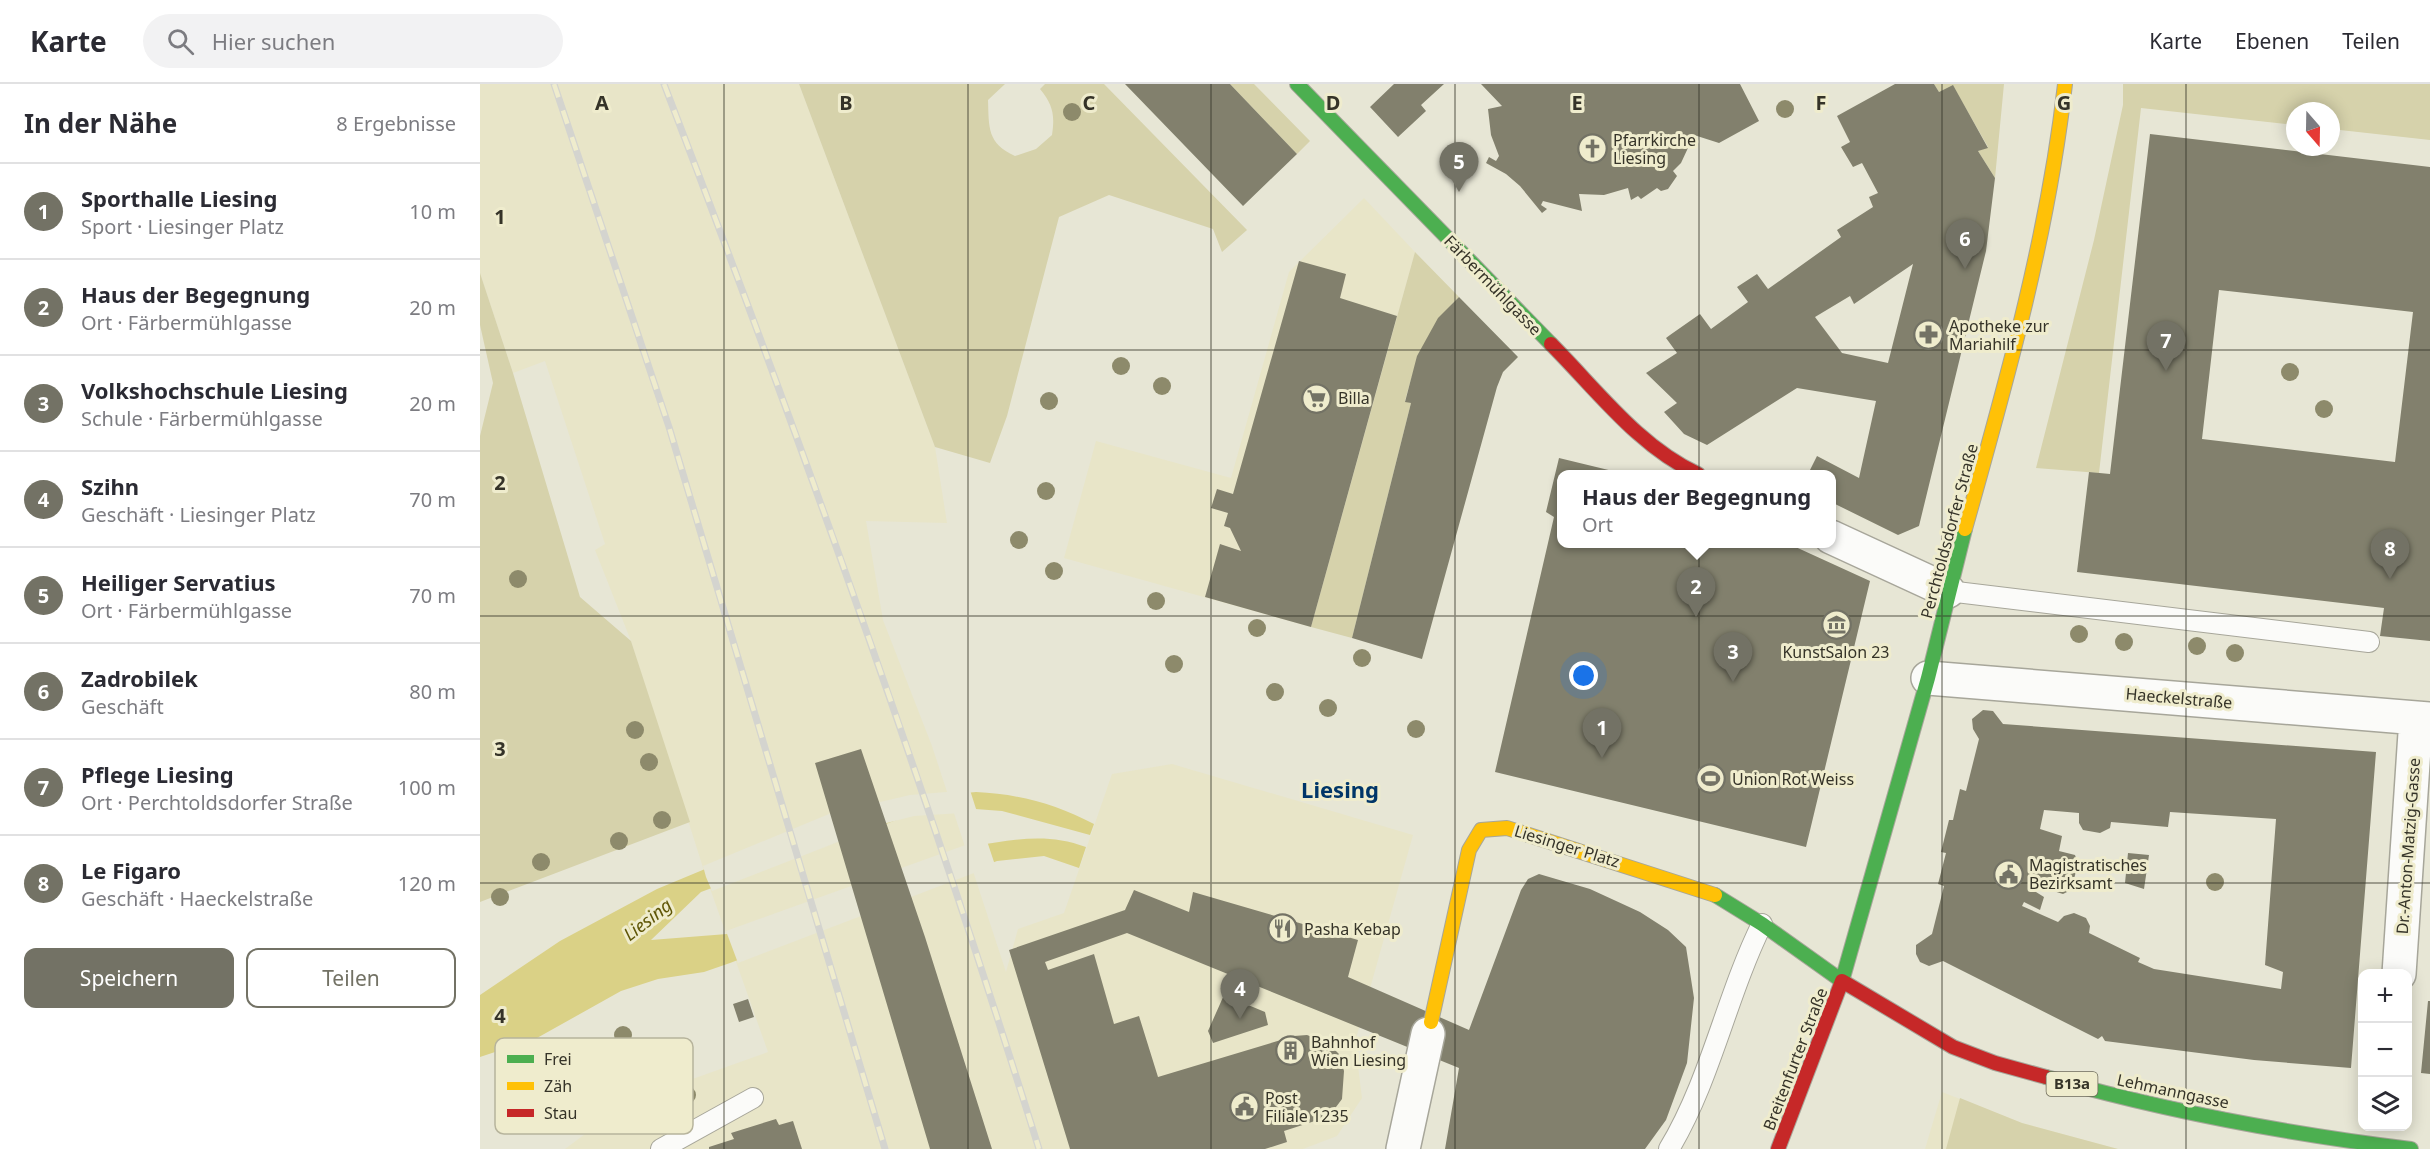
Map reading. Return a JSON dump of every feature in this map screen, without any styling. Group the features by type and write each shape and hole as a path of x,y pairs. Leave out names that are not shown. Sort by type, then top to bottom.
{"main road":[{"name":"Färbermühlgasse","path":"1297,84 1651,446 1677,465 1689,470"},
{"name":"Perchtoldsdorfer Straße","path":"1842,981 1928,678 1948,591 2019,338 2058,147 2065,84"},
{"name":"Liesinger Platz","path":"1430,1028 1469,850 1481,830 1507,828 1707,891 1761,924 1842,981"},
{"name":"Lehmanngasse","path":"1842,981 1912,1025 1953,1047 1995,1063 2120,1097 2319,1138 2396,1140"},
{"name":"Breitenfurter Straße","path":"1778,1149 1842,981"}],"street":[{"path":"1836,539 1948,591"},
{"name":"Haeckelstraße","path":"1928,678 2423,718"},
{"name":"Dr.-Anton-Matzig-Gasse","path":"2399,969 2423,718"},
{"name":"Liesinger Platz","path":"1403,1149 1430,1028"}],"lane":[{"path":"1948,591 2369,642"},
{"path":"1669,1149 1683,1126 1705,1075 1761,924"},
{"path":"693,1131 753,1098"},
{"path":"660,1149 687,1134"}],"shaded area":[{"path":"480,84 799,84 935,447 947,523 866,521 883,620 932,746 1006,972 1018,929 1064,913 1112,774 1172,764 1413,835 1355,1042 1362,1098 1337,1136 1303,1149 565,1149 585,1134 693,1134 693,1079 768,1052 706,877 631,641 595,550 605,544 545,361 513,373 480,273"},
{"path":"799,84 1005,84 988,100 990,127 991,134 999,146 1015,156 1036,149 1052,135 1052,110 1040,89 1045,84 1104,84 1247,230 1222,252 1213,229 1109,195 1059,217 1007,416 990,463 935,447"},
{"path":"1230,84 1254,84 1310,141 1297,154"},
{"path":"1934,84 2004,84 1995,178 1978,151 1988,147 1953,86 1939,92"},
{"path":"2123,84 2430,84 2430,140 2340,130 2340,102 2286,102 2286,124 2141,108 2099,473 2036,468 2094,240 2123,105"},
{"path":"1364,198 1415,252 1311,627 1064,558 1096,441 1231,478 1289,272"},
{"path":"1415,252 1459,297 1438,321 1424,345 1414,371 1405,401 1411,403 1352,638 1311,627"},
{"path":"480,273 513,373 580,597 631,641 690,822 480,902 480,436 493,383 480,325"},
{"path":"1942,1092 2022,1123 2118,1149 1925,1149"},
{"path":"1960,1098 2022,1123 2118,1149 1946,1149"}],"water":[{"path":"976,792 1007,795 1037,801 1094,824 1090,835 1002,811 962,808 913,814 701,892 651,940 727,934 972,846 1043,839 1071,842 1086,847 1079,868 1044,856 997,861 704,972 658,979 621,991 537,1038 495,1038 495,1052 480,1057 480,995 560,941 657,889 830,817 911,798"}],"pier":[{"path":"970,790 977,812 914,816 887,823 712,891 706,877 703,866 829,814 910,795"},
{"path":"987,841 995,865 738,963 726,931 971,843"}],"building":[{"path":"1125,84 1230,84 1297,154 1243,206"},
{"path":"1394,84 1444,84 1421,105 1426,111 1398,137 1370,107"},
{"name":"Pfarrkirche Liesing","path":"1481,84 1740,84 1759,121 1719,143 1694,135 1681,163 1673,171 1677,176 1668,189 1661,191 1657,188 1641,199 1638,196 1631,200 1628,188 1604,195 1579,194 1582,211 1543,201 1541,205 1547,209 1542,213 1520,186 1506,174 1486,163 1489,157 1496,161 1499,156 1491,135 1488,109 1502,106"},
{"path":"1895,84 1934,84 1939,92 1953,85 1988,148 1978,151 1995,178 1986,251 1919,526 1898,535 1836,504 1836,470 1810,470 1817,456 1859,478 1876,401 1797,388 1707,445 1684,434 1664,412 1677,403 1646,373 1677,353 1666,338 1670,335 1700,314 1711,329 1748,302 1737,287 1757,274 1768,289 1841,237 1837,230 1873,207 1869,197 1878,193 1862,163 1853,167 1841,147 1850,142 1837,116","holes":["1913,264 1888,363 1842,353 1815,317 1850,296 1854,304"]},
{"path":"2150,134 2286,150 2286,156 2337,156 2430,167 2430,641 2380,636 2384,608 2077,572 2089,472 2110,474","holes":["2219,290 2413,312 2395,462 2202,439"]},
{"name":"Billa","path":"1299,261 1346,274 1340,298 1397,316 1311,627 1205,597 1220,544 1241,551 1230,528 1224,526 1228,513 1211,508 1217,489 1233,494"},
{"path":"1459,297 1518,357 1503,372 1497,387 1422,659 1352,638 1411,403 1405,402 1417,356 1438,318"},
{"path":"1559,458 1608,470 1557,470 1557,548 1798,548 1870,581 1806,847 1495,772 1554,517 1546,512"},
{"path":"1983,710 1993,711 2003,724 2376,752 2351,1068 2254,1060 2105,1041 2102,1036 2098,1039 1943,961 1929,966 1920,962 1916,954 1916,945 1932,934 1944,886 1938,884 1946,853 1941,852 1949,820 1953,820 1960,789 1966,791 1979,739 1973,729 1972,719","holes":["2044,810 2079,813 2079,823 2083,830 2100,833 2110,828 2111,822 2168,827 2170,812 2276,819 2265,965 2283,972 2281,989 2154,969 2138,962 2140,958 2089,933 2090,926 2086,918 2074,913 2064,916 2058,922 2022,906 2024,902 2040,910 2044,897 2031,889 2034,885 2063,894 2071,890 2078,864 2075,855 2059,851 2062,836 2040,829"]},
{"path":"861,749 925,937 992,1149 930,1149 815,763"},
{"path":"2128,853 2149,855 2144,889 2125,883"},
{"path":"1539,874 1590,889 1640,912 1668,930 1686,947 1694,998 1687,1063 1666,1120 1645,1149 1445,1149 1459,1068 1127,933 1045,962 1048,970 1094,954 1114,1024 1139,1016 1158,1077 1294,1036 1307,1035 1328,1043 1339,1054 1344,1071 1342,1099 1333,1111 1321,1119 1284,1131 1287,1142 1265,1149 1070,1149 1009,950 1125,910 1134,890 1189,912 1193,892 1358,940 1348,977 1469,1030 1521,890 1528,879"},
{"path":"1224,995 1265,1012 1268,1025 1213,1043 1208,1031"},
{"path":"748,999 754,1017 739,1022 733,1004"},
{"path":"2428,1001 2430,1001 2430,1074 2421,1073"},
{"path":"776,1119 779,1125 793,1121 802,1149 709,1149 709,1147 734,1139 731,1133"}],"railway":[{"path":"554,84 669,427 885,1149"},
{"path":"664,84 764,348 907,747 1039,1149"}],"traffic: fast":[{"path":"1297,84 1551,344"},
{"path":"1715,895 1762,924 1842,981 1928,678 1965,529"},
{"path":"2046,1077 2181,1111 2319,1136 2411,1149"}],"traffic: slow":[{"path":"1965,529 2010,364 2037,253 2058,141 2065,84"},
{"path":"1431,1022 1469,850 1481,830 1507,828 1715,895"}],"traffic: jam":[{"path":"1551,344 1637,433 1656,449 1690,470"},
{"path":"1778,1149 1842,981 1953,1047 1995,1063 2046,1077"}],"place":[{"name":"Pfarrkirche Liesing","path":"1592,149"},
{"name":"Heiliger Servatius","path":"1459,192"},
{"name":"Zadrobilek","path":"1965,269"},
{"name":"Apotheke zur Mariahilf","path":"1928,335"},
{"name":"Pflege Liesing","path":"2166,371"},
{"name":"Billa","path":"1317,398"},
{"name":"Le Figaro","path":"2390,579"},
{"name":"Haus der Begegnung","path":"1696,617"},
{"name":"KunstSalon 23","path":"1836,624"},
{"name":"Volkshochschule Liesing","path":"1733,682"},
{"name":"Sporthalle Liesing","path":"1602,758"},
{"name":"Union Rot Weiss","path":"1711,779"},
{"name":"Magistratisches Bezirksamt","path":"2008,874"},
{"name":"Pasha Kebap","path":"1283,929"},
{"name":"Szihn","path":"1240,1019"},
{"name":"Bahnhof Wien Liesing","path":"1290,1051"},
{"name":"Post Filiale 1235","path":"1244,1107"}],"district":[{"name":"Liesing","path":"1340,790"}]}
